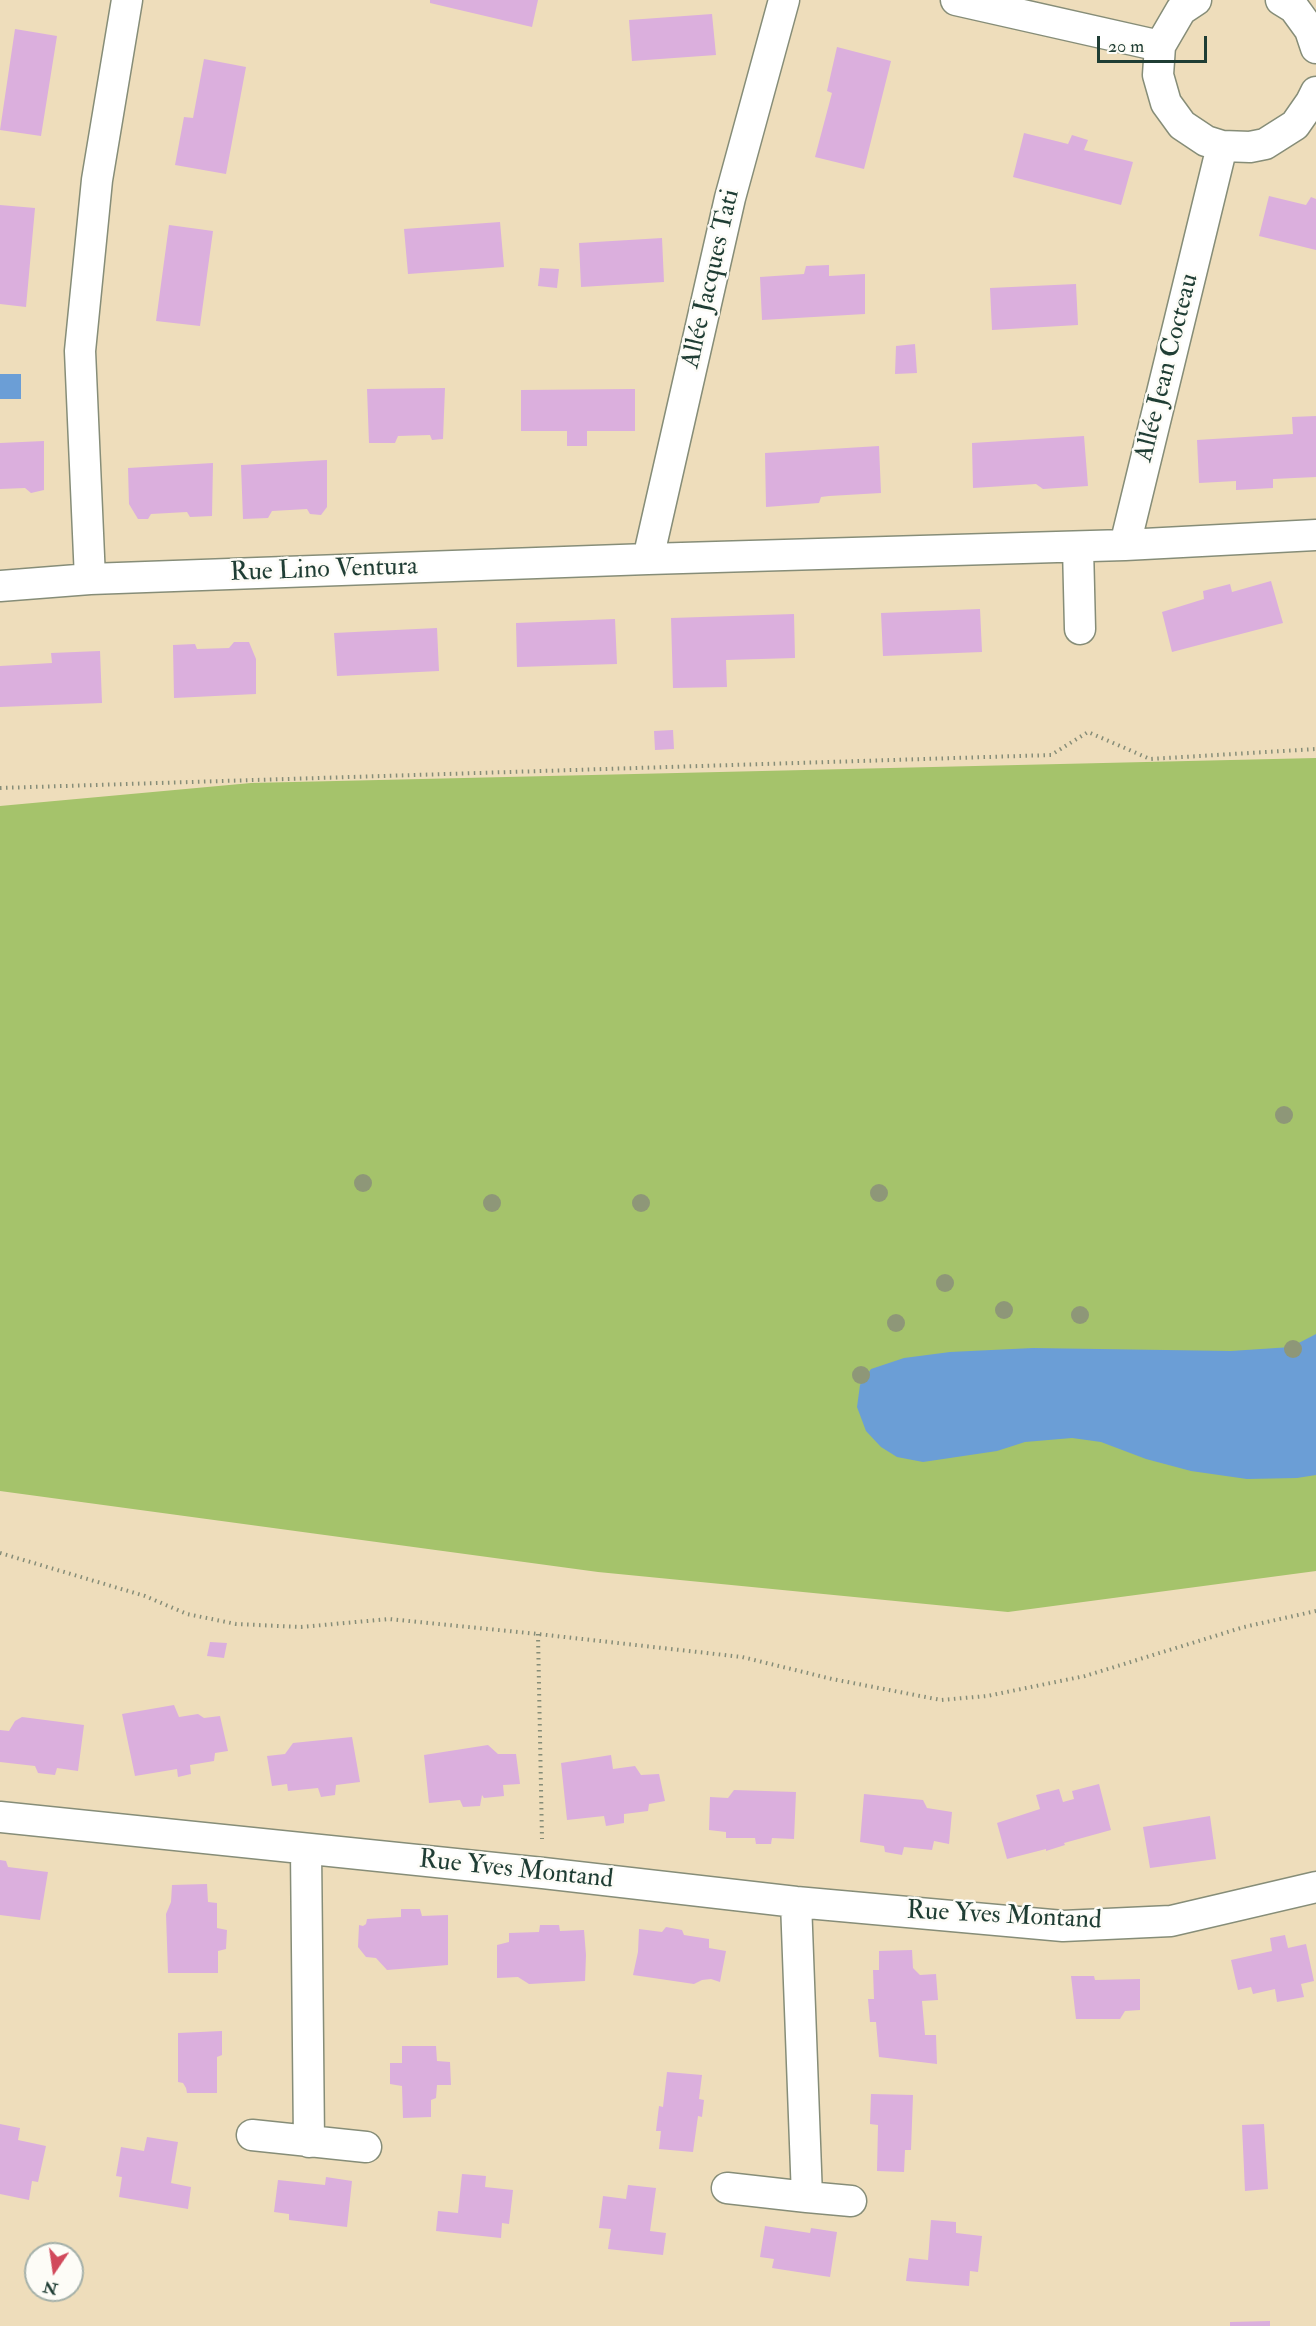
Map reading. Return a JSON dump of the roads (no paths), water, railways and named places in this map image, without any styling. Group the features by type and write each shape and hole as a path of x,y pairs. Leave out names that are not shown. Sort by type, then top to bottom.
{"street":[{"path":"90,579 80,351 97,180 127,0"},
{"name":"Allée Jacques Tati","path":"648,559 730,198 784,0"},
{"path":"956,0 1160,46"},
{"path":"1196,0 1181,10 1160,46 1158,75 1166,103 1182,124 1206,141 1222,146 1250,147 1265,144 1295,125 1316,92"},
{"path":"1281,0 1294,8 1310,30 1316,48"},
{"name":"Allée Jean Cocteau","path":"1125,545 1222,146"},
{"path":"648,559 1078,547 1316,535"},
{"path":"1078,547 1080,629"},
{"name":"Rue Lino Ventura","path":"0,586 90,579 648,559"},
{"name":"Rue Yves Montand","path":"0,1817 543,1873 796,1902 1064,1926 1171,1921 1316,1887"},
{"path":"306,1850 309,2142"},
{"path":"796,1902 807,2197"},
{"path":"252,2135 366,2147"},
{"path":"727,2188 851,2201"}],"water":[{"path":"0,374 21,374 21,399 0,399"},
{"path":"1316,1334 1316,1475 1297,1478 1247,1479 1191,1471 1146,1459 1101,1442 1072,1438 1025,1442 997,1451 923,1462 897,1457 881,1447 866,1431 857,1407 860,1385 871,1369 904,1358 950,1352 1033,1348 1231,1351 1291,1347"}]}
